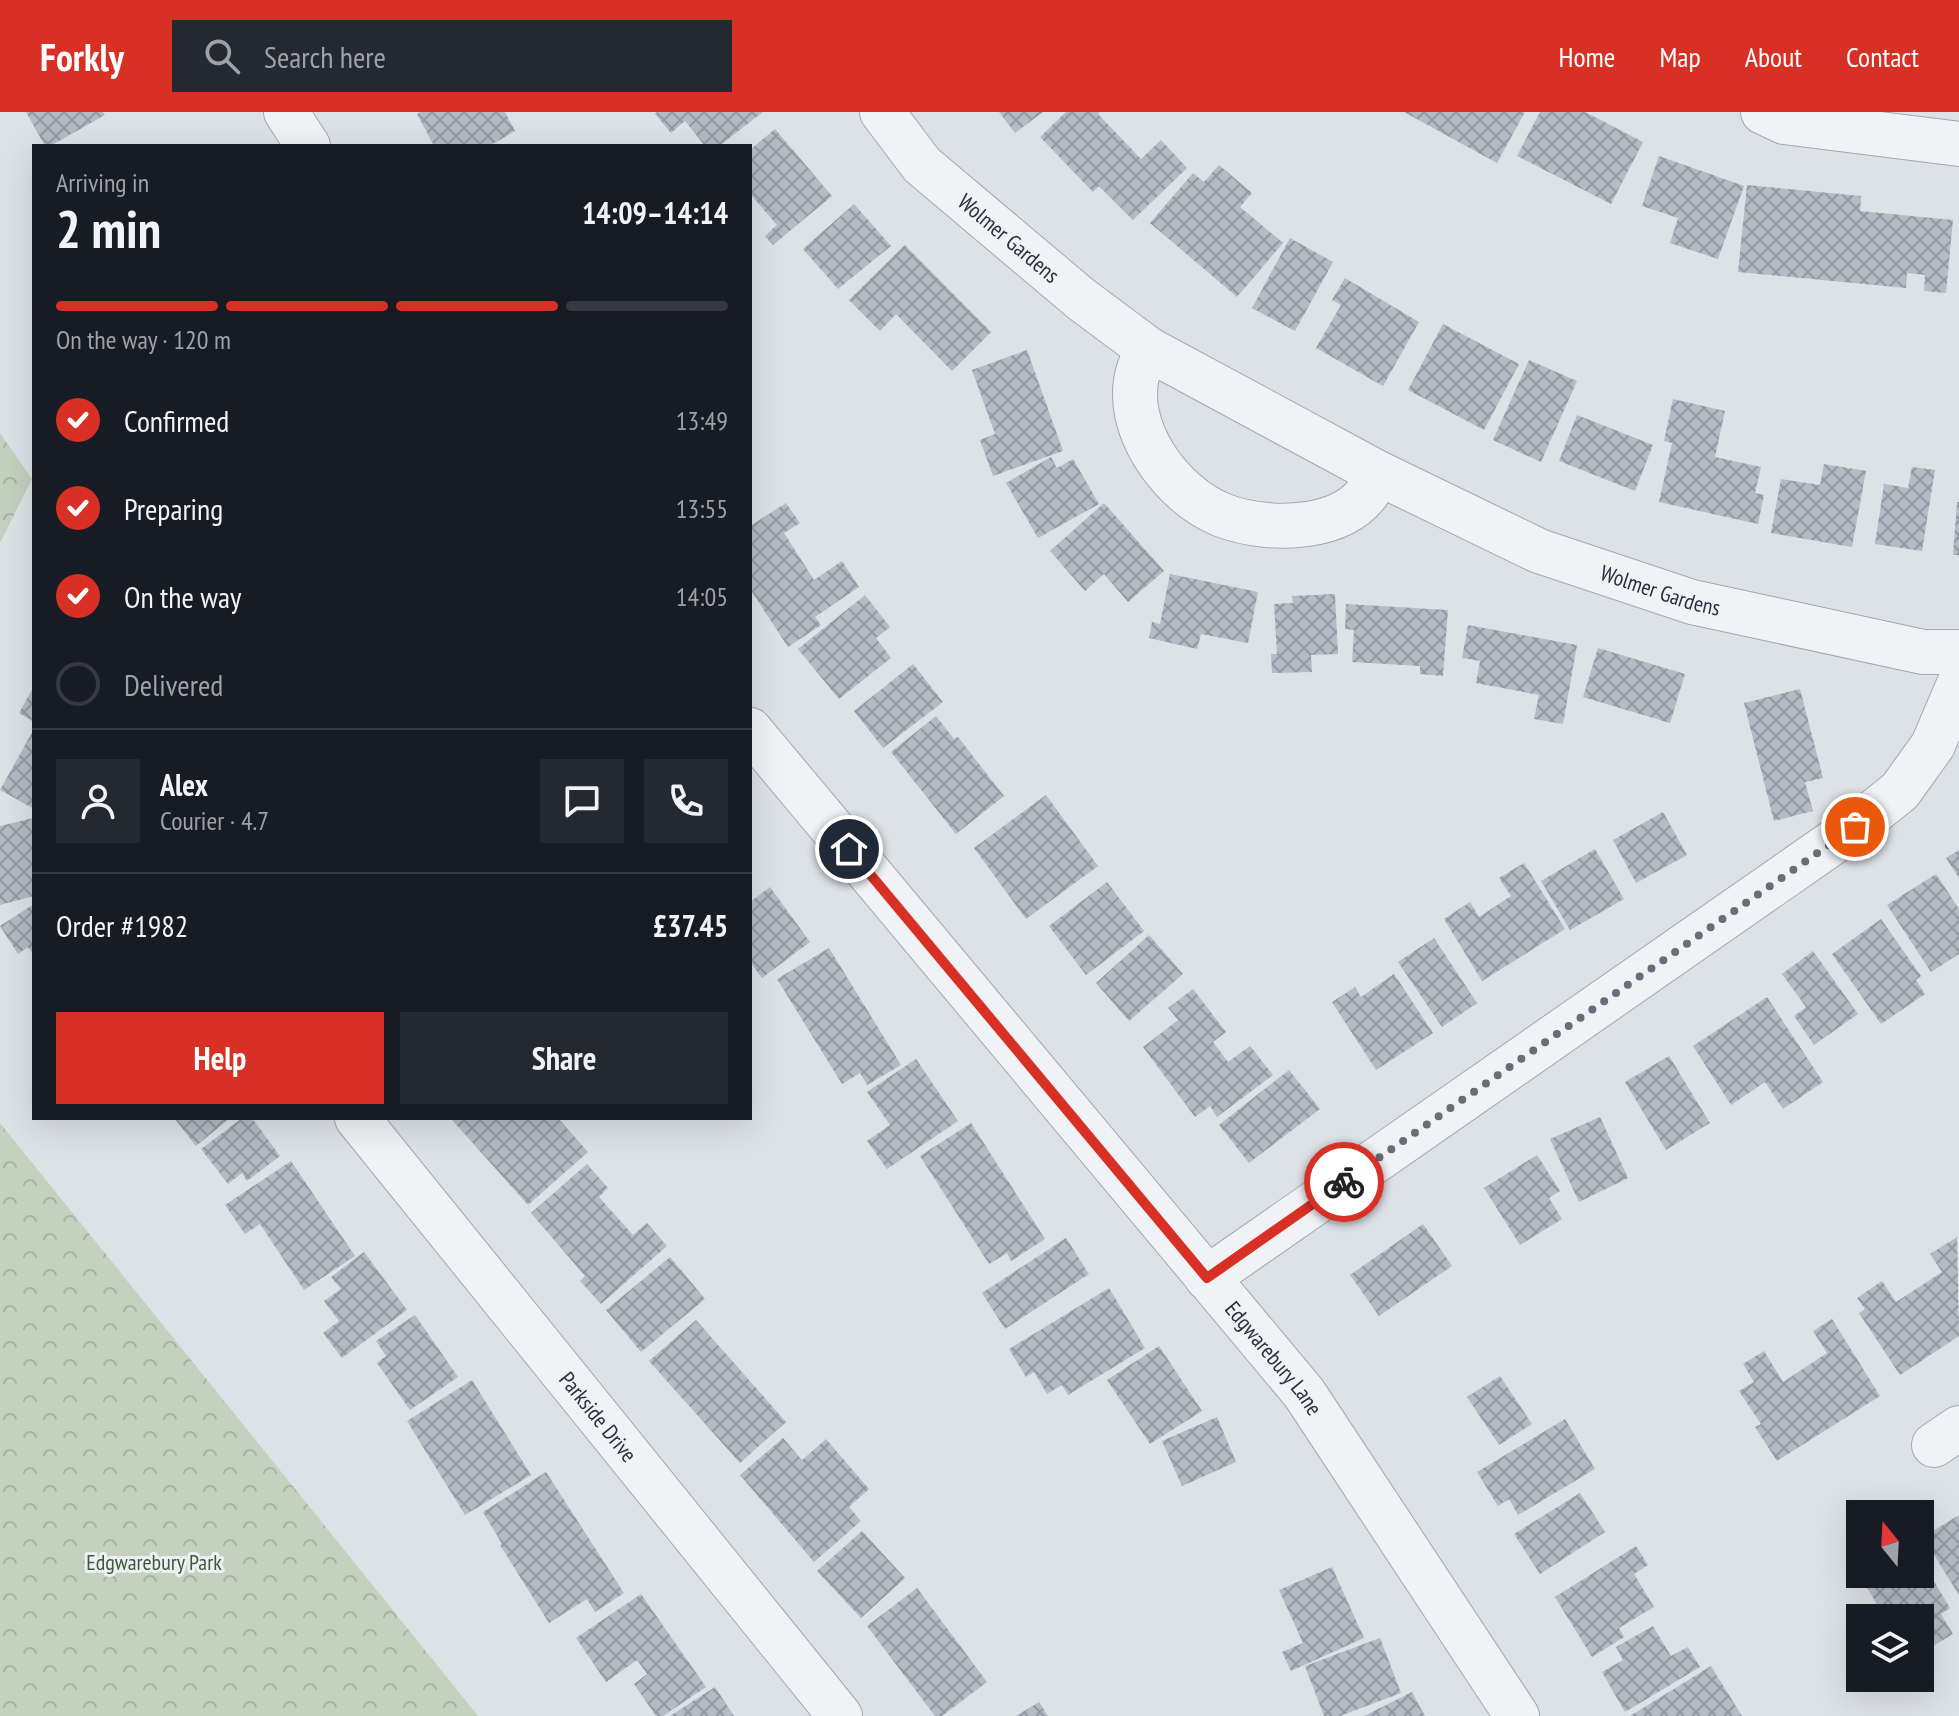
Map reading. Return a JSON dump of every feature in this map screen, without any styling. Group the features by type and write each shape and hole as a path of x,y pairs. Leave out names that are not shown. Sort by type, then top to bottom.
{"street":[{"path":"286,112 307,144"},
{"name":"Wolmer Gardens","path":"882,112 922,165 1081,299 1148,349 1378,473 1539,551 1692,602 1923,652 1959,652"},
{"path":"1763,112 1784,122 1959,144"},
{"path":"1148,349 1138,373 1135,397 1145,441 1170,477 1197,500 1220,514 1242,521 1288,527 1323,522 1345,513 1366,494 1378,473"},
{"path":"1207,1278 1855,827 1900,791 1917,768 1933,745 1959,684"},
{"name":"Edgwarebury Lane","path":"752,732 1304,1393 1517,1716"},
{"name":"Parkside Drive","path":"359,1120 840,1716"}],"green space":[{"path":"0,433 32,479 0,543"},
{"name":"Edgwarebury Park","path":"0,1123 466,1701 478,1716 0,1716"}],"building":[{"path":"26,112 103,112 105,115 54,144 44,144"},
{"path":"505,112 515,131 492,144 433,144 417,114"},
{"path":"763,112 722,144 703,144 685,121 671,133 655,114"},
{"path":"999,112 1043,112 1015,133"},
{"path":"1066,112 1100,112 1098,114 1141,159 1161,140 1187,168 1133,220 1099,186 1093,192 1040,137"},
{"path":"1404,112 1525,112 1497,163"},
{"path":"1540,112 1585,112 1643,142 1611,204 1517,156"},
{"path":"775,129 832,196 773,245 765,236 777,225 752,196 752,148"},
{"path":"1659,156 1744,186 1718,259 1670,243 1678,218 1642,206"},
{"path":"1219,165 1252,193 1240,207 1283,243 1237,297 1150,223 1193,173 1204,182"},
{"path":"1747,185 1861,196 1860,211 1953,220 1946,293 1924,291 1925,275 1907,273 1906,288 1738,272"},
{"path":"854,204 891,246 838,289 803,249"},
{"path":"1290,238 1333,262 1295,331 1252,308"},
{"path":"905,245 991,332 952,371 896,314 880,331 849,300"},
{"path":"1345,278 1419,322 1383,386 1316,348 1341,305 1332,300"},
{"path":"1443,324 1519,364 1484,430 1408,390"},
{"path":"1027,350 1063,451 993,476 980,440 995,434 972,370"},
{"path":"1529,360 1577,381 1541,462 1493,440"},
{"path":"1673,399 1725,411 1715,457 1761,467 1755,493 1764,495 1758,524 1659,502 1672,443 1664,441"},
{"path":"1577,415 1653,445 1635,491 1559,461"},
{"path":"1051,457 1057,468 1073,459 1099,504 1038,538 1006,483"},
{"path":"1824,464 1866,471 1852,547 1771,533 1781,479 1820,485"},
{"path":"1912,467 1935,470 1922,551 1875,544 1884,484 1908,488"},
{"path":"1957,502 1959,555 1953,555"},
{"path":"786,503 800,523 784,533 814,580 842,561 859,587 815,617 821,625 788,647 752,592 752,525"},
{"path":"1104,503 1164,571 1128,602 1104,574 1085,591 1050,551"},
{"path":"1170,574 1258,592 1248,643 1201,634 1197,649 1149,638 1152,622 1160,624"},
{"path":"1335,594 1338,654 1311,655 1312,672 1272,673 1271,654 1277,654 1274,604 1293,603 1292,596"},
{"path":"865,595 890,627 876,638 891,658 839,699 798,649"},
{"path":"1346,604 1448,610 1443,676 1420,674 1420,666 1352,662 1354,630 1345,629"},
{"path":"1468,625 1577,645 1563,724 1534,719 1539,695 1476,683 1480,661 1462,658"},
{"path":"1598,648 1685,674 1670,723 1583,697"},
{"path":"913,664 943,702 883,748 854,711"},
{"path":"1800,689 1823,778 1805,782 1813,811 1774,821 1744,703"},
{"path":"32,690 32,721 19,713"},
{"path":"936,716 954,739 958,737 1004,796 956,834 891,752"},
{"path":"32,733 32,808 0,790"},
{"path":"1046,795 1098,866 1026,919 974,848"},
{"path":"1663,812 1687,855 1636,883 1613,840"},
{"path":"32,818 32,897 0,905 0,826"},
{"path":"1595,849 1624,899 1570,930 1541,881"},
{"path":"1959,850 1959,878 1946,858"},
{"path":"1524,863 1565,929 1482,981 1444,919 1470,902 1479,917 1511,896 1499,878"},
{"path":"1936,874 1959,909 1959,954 1931,972 1887,905"},
{"path":"1107,882 1144,931 1086,975 1049,926"},
{"path":"770,887 810,942 762,978 752,965 752,900"},
{"path":"32,905 32,953 28,947 18,954 0,926"},
{"path":"1881,919 1921,976 1916,980 1925,994 1881,1024 1832,954"},
{"path":"1149,935 1183,974 1129,1021 1096,983"},
{"path":"1434,938 1477,1003 1442,1027 1398,962"},
{"path":"829,948 901,1065 867,1085 860,1073 842,1084 777,979"},
{"path":"1813,951 1858,1014 1814,1045 1794,1016 1806,1007 1782,974"},
{"path":"1394,974 1433,1033 1376,1070 1332,1002 1355,987 1361,997"},
{"path":"1193,989 1226,1032 1213,1042 1228,1062 1250,1046 1273,1075 1217,1117 1210,1106 1195,1117 1143,1047 1178,1020 1168,1008"},
{"path":"1767,997 1823,1082 1783,1109 1765,1082 1731,1105 1693,1046"},
{"path":"1669,1056 1710,1123 1666,1150 1625,1082"},
{"path":"916,1059 958,1121 887,1169 867,1141 890,1125 867,1092"},
{"path":"1289,1070 1320,1109 1249,1163 1219,1125"},
{"path":"1600,1117 1628,1178 1579,1202 1550,1139"},
{"path":"176,1120 228,1120 196,1146"},
{"path":"239,1120 253,1120 280,1156 247,1181 242,1173 228,1184 201,1149"},
{"path":"452,1120 560,1120 588,1152 528,1205"},
{"path":"971,1123 1045,1239 1011,1261 1007,1253 989,1264 920,1156"},
{"path":"1537,1155 1560,1191 1549,1198 1562,1219 1520,1245 1484,1188"},
{"path":"291,1161 355,1256 304,1290 260,1224 245,1234 225,1205"},
{"path":"587,1164 608,1188 599,1197 633,1235 647,1223 667,1246 601,1304 580,1281 585,1276 531,1213"},
{"path":"1423,1224 1452,1266 1379,1316 1350,1275"},
{"path":"1957,1237 1959,1336 1900,1375 1859,1313 1865,1309 1857,1298 1882,1281 1896,1302 1942,1272 1930,1254"},
{"path":"1066,1238 1089,1274 1005,1329 982,1293"},
{"path":"364,1252 407,1310 342,1358 323,1333 339,1321 324,1301 341,1289 331,1277"},
{"path":"670,1257 705,1299 641,1352 606,1310"},
{"path":"1109,1288 1145,1348 1068,1395 1062,1385 1047,1394 1034,1372 1026,1377 1009,1349"},
{"path":"415,1315 458,1377 410,1410 377,1363 386,1356 376,1341"},
{"path":"1832,1319 1880,1396 1777,1461 1755,1427 1761,1424 1739,1391 1754,1382 1743,1364 1764,1351 1783,1382 1827,1353 1813,1331"},
{"path":"696,1320 786,1422 740,1463 649,1361"},
{"path":"1159,1346 1202,1411 1150,1444 1107,1380"},
{"path":"1500,1376 1532,1424 1499,1445 1467,1397"},
{"path":"472,1380 531,1475 465,1515 407,1421"},
{"path":"1217,1417 1236,1462 1182,1486 1162,1441"},
{"path":"1565,1419 1595,1469 1518,1515 1509,1499 1498,1506 1477,1472"},
{"path":"783,1438 802,1460 826,1439 869,1489 849,1507 861,1521 814,1562 740,1475"},
{"path":"546,1472 624,1593 595,1612 587,1599 549,1623 483,1512"},
{"path":"1580,1493 1605,1532 1540,1574 1514,1534"},
{"path":"1959,1515 1959,1595 1934,1555 1934,1530"},
{"path":"862,1531 905,1578 861,1618 817,1571"},
{"path":"1636,1546 1648,1565 1634,1574 1654,1607 1619,1628 1624,1637 1592,1657 1555,1597"},
{"path":"1332,1567 1364,1638 1291,1671 1282,1652 1303,1643 1279,1590"},
{"path":"1934,1581 1950,1608 1941,1614 1953,1634 1934,1646 1934,1604 1877,1604 1867,1588 1934,1588"},
{"path":"917,1588 987,1682 942,1716 935,1716 867,1626"},
{"path":"641,1594 706,1687 663,1716 656,1716 634,1684 647,1674 637,1660 606,1682 576,1638"},
{"path":"1653,1626 1671,1656 1688,1647 1700,1667 1625,1712 1602,1672 1623,1660 1616,1647"},
{"path":"1380,1638 1401,1693 1340,1716 1324,1716 1305,1666"},
{"path":"1711,1666 1742,1716 1630,1716"},
{"path":"715,1687 734,1716 670,1716"},
{"path":"1412,1692 1425,1716 1364,1716"},
{"path":"1039,1702 1048,1716 1016,1716"}],"way so far":[{"path":"1344,1182 1855,827"}],"route":[{"path":"849,849 1207,1278 1344,1182"}]}
